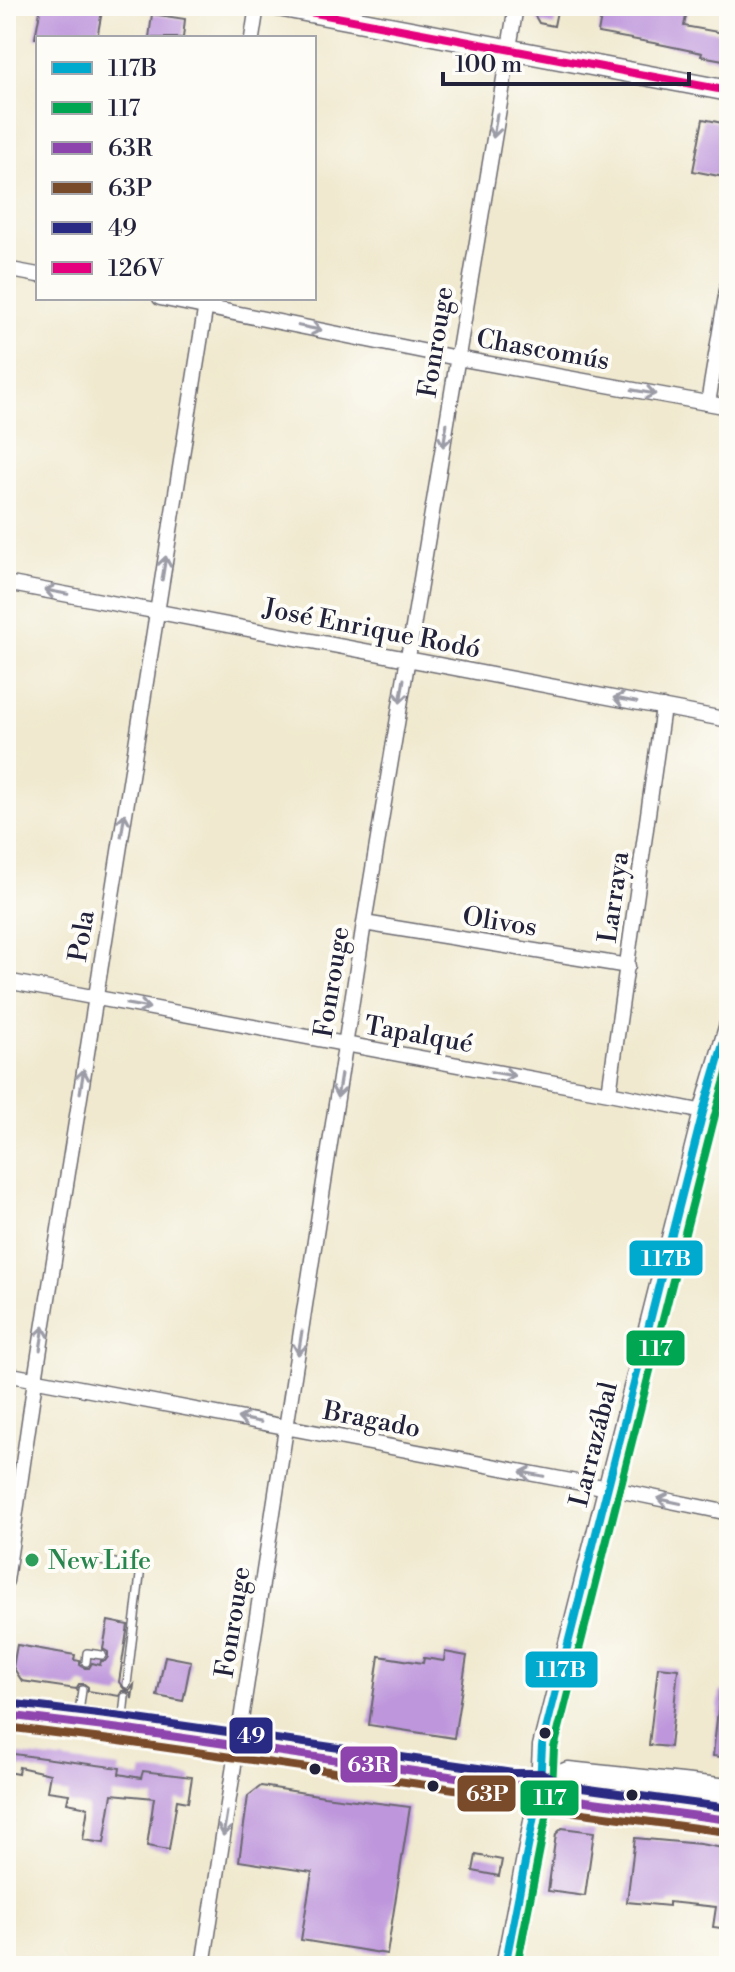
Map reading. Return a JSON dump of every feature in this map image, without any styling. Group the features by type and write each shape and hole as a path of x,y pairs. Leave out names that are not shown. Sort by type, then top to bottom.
{"main road":[{"path":"278,6 729,91"},
{"path":"6,1715 512,1785 540,1785 568,1773 729,1790"},
{"path":"540,1785 563,1798 729,1820"}],"street":[{"path":"252,36 257,6"},
{"name":"Fonrouge","path":"203,1966 364,923 516,6"},
{"path":"6,269 36,275"},
{"path":"708,403 729,278"},
{"name":"Chascomús","path":"184,300 207,302 457,358 729,407"},
{"name":"Pola","path":"6,1581 35,1380 207,302"},
{"name":"José Enrique Rodó","path":"6,583 729,720"},
{"name":"Larraya","path":"609,1093 663,707"},
{"name":"Olivos","path":"364,923 628,966"},
{"name":"Tapalqué","path":"6,981 729,1117"},
{"name":"Larrazábal","path":"505,1966 540,1785 542,1746 703,1112 729,1024"},
{"name":"Bragado","path":"6,1374 729,1513"}],"lane":[{"path":"101,1561 141,1567 126,1659 127,1684"},
{"path":"86,1662 87,1653 102,1655"},
{"path":"77,1724 82,1690"},
{"path":"121,1729 125,1697"}],"green space":[{"path":"574,1783 729,1801 729,1808 574,1789"}],"building":[{"path":"41,6 103,6 97,36 35,38"},
{"path":"537,6 558,6 554,26 539,23 535,16"},
{"path":"603,6 688,6 684,26 729,34 729,61 598,33"},
{"path":"152,14 185,19 183,36 149,36"},
{"path":"703,119 722,123 729,132 724,177 693,171"},
{"path":"108,1621 128,1625 119,1682 125,1690 130,1690 134,1685 132,1699 126,1691 119,1696 88,1691 84,1684 79,1684 76,1689 22,1681 13,1667 17,1645 75,1655 74,1660 80,1661 85,1668 92,1663 100,1665 108,1657 108,1652 103,1649"},
{"path":"445,1652 467,1656 454,1738 369,1725 379,1656 423,1663 424,1658 444,1661"},
{"path":"165,1656 191,1661 183,1701 157,1696"},
{"path":"658,1667 678,1669 670,1747 649,1745"},
{"path":"720,1691 729,1692 729,1758 713,1756"},
{"path":"6,1753 120,1768 119,1774 141,1778 143,1771 192,1777 188,1802 177,1800 169,1850 147,1846 154,1798 112,1794 104,1843 83,1840 88,1807 67,1803 69,1794 47,1791 50,1774 19,1767 18,1774 6,1772"},
{"path":"261,1786 410,1807 387,1954 301,1940 312,1872 239,1861 248,1796"},
{"path":"562,1828 594,1832 585,1896 548,1891 556,1834"},
{"path":"635,1838 729,1849 729,1929 713,1927 716,1907 627,1902"},
{"path":"476,1855 502,1860 499,1876 473,1871"}],"transit line":[{"name":"126V","path":"278,6 729,91"},
{"name":"117B","path":"505,1966 540,1785 542,1746 703,1112 729,1024"},
{"name":"117","path":"517,1966 552,1787 554,1748 729,1066"},
{"name":"49","path":"7,1703 513,1773 542,1773 567,1786 729,1808"},
{"name":"63R","path":"6,1715 512,1785 540,1785 563,1798 729,1820"},
{"name":"63P","path":"6,1727 510,1797 537,1797 560,1810 727,1832"}],"place":[{"name":"New Life","path":"32,1560"}]}
